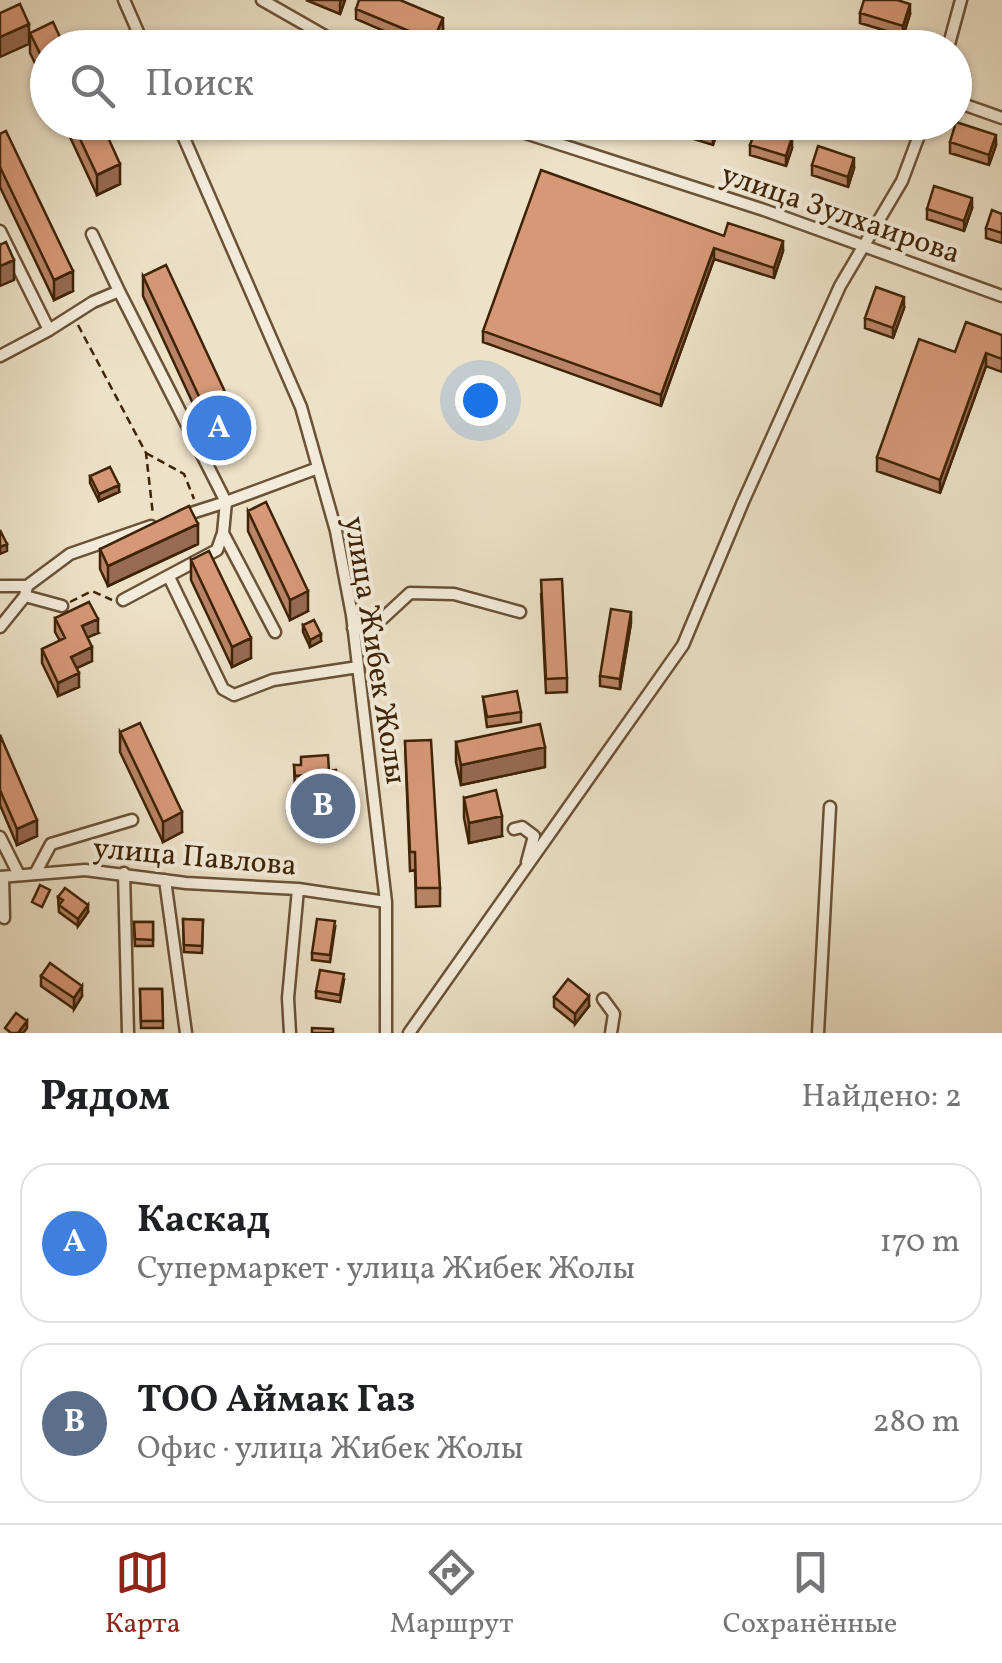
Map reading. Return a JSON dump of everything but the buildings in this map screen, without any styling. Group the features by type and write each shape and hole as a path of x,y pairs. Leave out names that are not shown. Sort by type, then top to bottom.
{"street":[{"path":"124,0 136,30"},
{"path":"262,0 314,30"},
{"path":"953,30 961,0"},
{"path":"972,107 1002,118"},
{"name":"улица Жибек Жолы","path":"185,140 302,407 336,531 354,628 386,902 386,1033"},
{"name":"улица Зулхаирова","path":"548,140 764,210 1002,296"},
{"path":"409,1033 683,645 742,502 840,286 902,181 917,140"},
{"path":"0,231 49,330"},
{"path":"92,234 226,502 217,550 124,600"},
{"path":"0,356 119,291"},
{"path":"0,626 26,591 70,554 318,468"},
{"path":"223,532 276,632"},
{"path":"170,577 223,690 228,693 234,695 273,680 358,667"},
{"path":"0,586 26,591 62,606"},
{"path":"354,628 383,618 410,593 454,594 520,612"},
{"path":"818,1033 830,807"},
{"path":"36,872 51,844 132,820"},
{"path":"514,828 522,827 534,836 526,868"},
{"path":"0,837 20,874"},
{"name":"улица Павлова","path":"1,877 85,870 386,902"},
{"path":"124,874 128,1033"},
{"path":"1,877 4,918"},
{"path":"165,880 186,1033"},
{"path":"290,1033 288,998 298,890"},
{"path":"603,998 614,1014 611,1033"}],"path":[{"path":"73,315 146,453 154,524"},
{"path":"146,453 184,474 198,510"},
{"path":"62,606 92,591 106,600 124,600"}],"place":[{"name":"Каскад","path":"219,428"},
{"name":"ТОО Аймак Газ","path":"323,806"}]}
